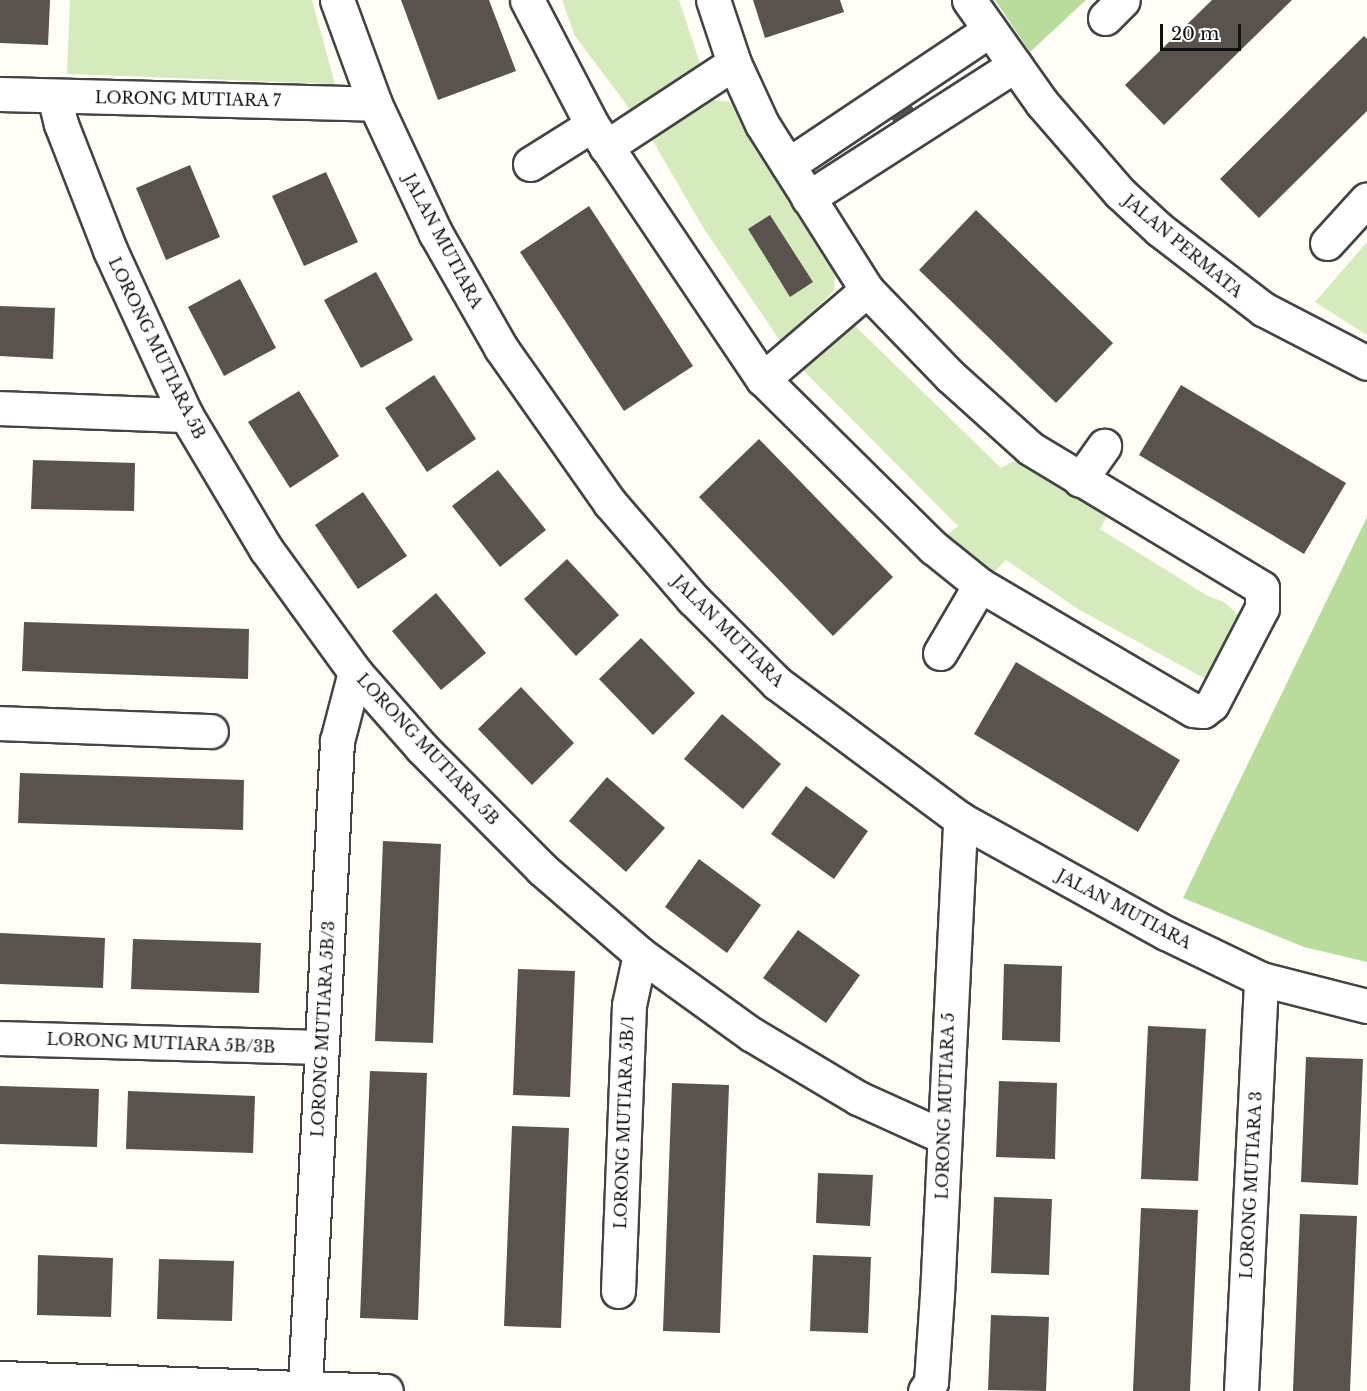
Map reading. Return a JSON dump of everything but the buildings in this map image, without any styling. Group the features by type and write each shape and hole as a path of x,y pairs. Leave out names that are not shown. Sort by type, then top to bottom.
{"street":[{"name":"JALAN MUTIARA","path":"337,0 375,104 436,234 501,348 610,503 693,599 777,683 960,819 1166,933 1261,979 1367,1006"},
{"path":"527,0 599,136 763,379 934,548 980,585 1194,710 1203,711 1212,704 1262,608 1262,588 1030,448 986,411 867,291 762,124 734,63 712,0"},
{"name":"JALAN PERMATA","path":"969,0 1014,65 1120,193 1160,230 1263,309 1367,363"},
{"path":"788,165 990,30"},
{"path":"530,164 599,136 734,63"},
{"path":"808,198 1014,65"},
{"name":"LORONG MUTIARA 7","path":"0,94 375,104"},
{"name":"LORONG MUTIARA 5B","path":"54,96 61,124 110,250 186,415 266,549 355,672 422,748 542,869 640,954 790,1057 858,1098 944,1137"},
{"path":"1327,243 1367,199"},
{"path":"763,379 867,291"},
{"path":"0,408 186,415"},
{"path":"1080,480 1104,446"},
{"path":"940,653 980,585"},
{"name":"LORONG MUTIARA 5B/3","path":"305,1388 338,741 355,672"},
{"path":"0,723 212,731"},
{"name":"LORONG MUTIARA 5","path":"925,1391 931,1382 960,819"},
{"name":"LORONG MUTIARA 5B/1","path":"618,1291 629,1005 640,954"},
{"name":"LORONG MUTIARA 3","path":"1241,1391 1261,979"},
{"name":"LORONG MUTIARA 5B/3B","path":"0,1038 322,1047"},
{"path":"0,1378 386,1391"}],"green space":[{"path":"70,0 312,0 335,84 67,74"},
{"path":"562,0 679,0 701,66 632,112 575,36"},
{"path":"995,0 1086,0 1030,52"},
{"path":"711,100 732,102 835,273 834,290 783,345 704,229 650,136"},
{"path":"1367,242 1367,335 1315,302"},
{"path":"852,323 1001,468 1020,458 1109,513 1100,529 1208,596 1224,602 1245,621 1211,682 1078,609 1006,560 990,576 941,540 958,526 801,368"},
{"path":"1367,517 1367,962 1304,947 1183,898"}]}
